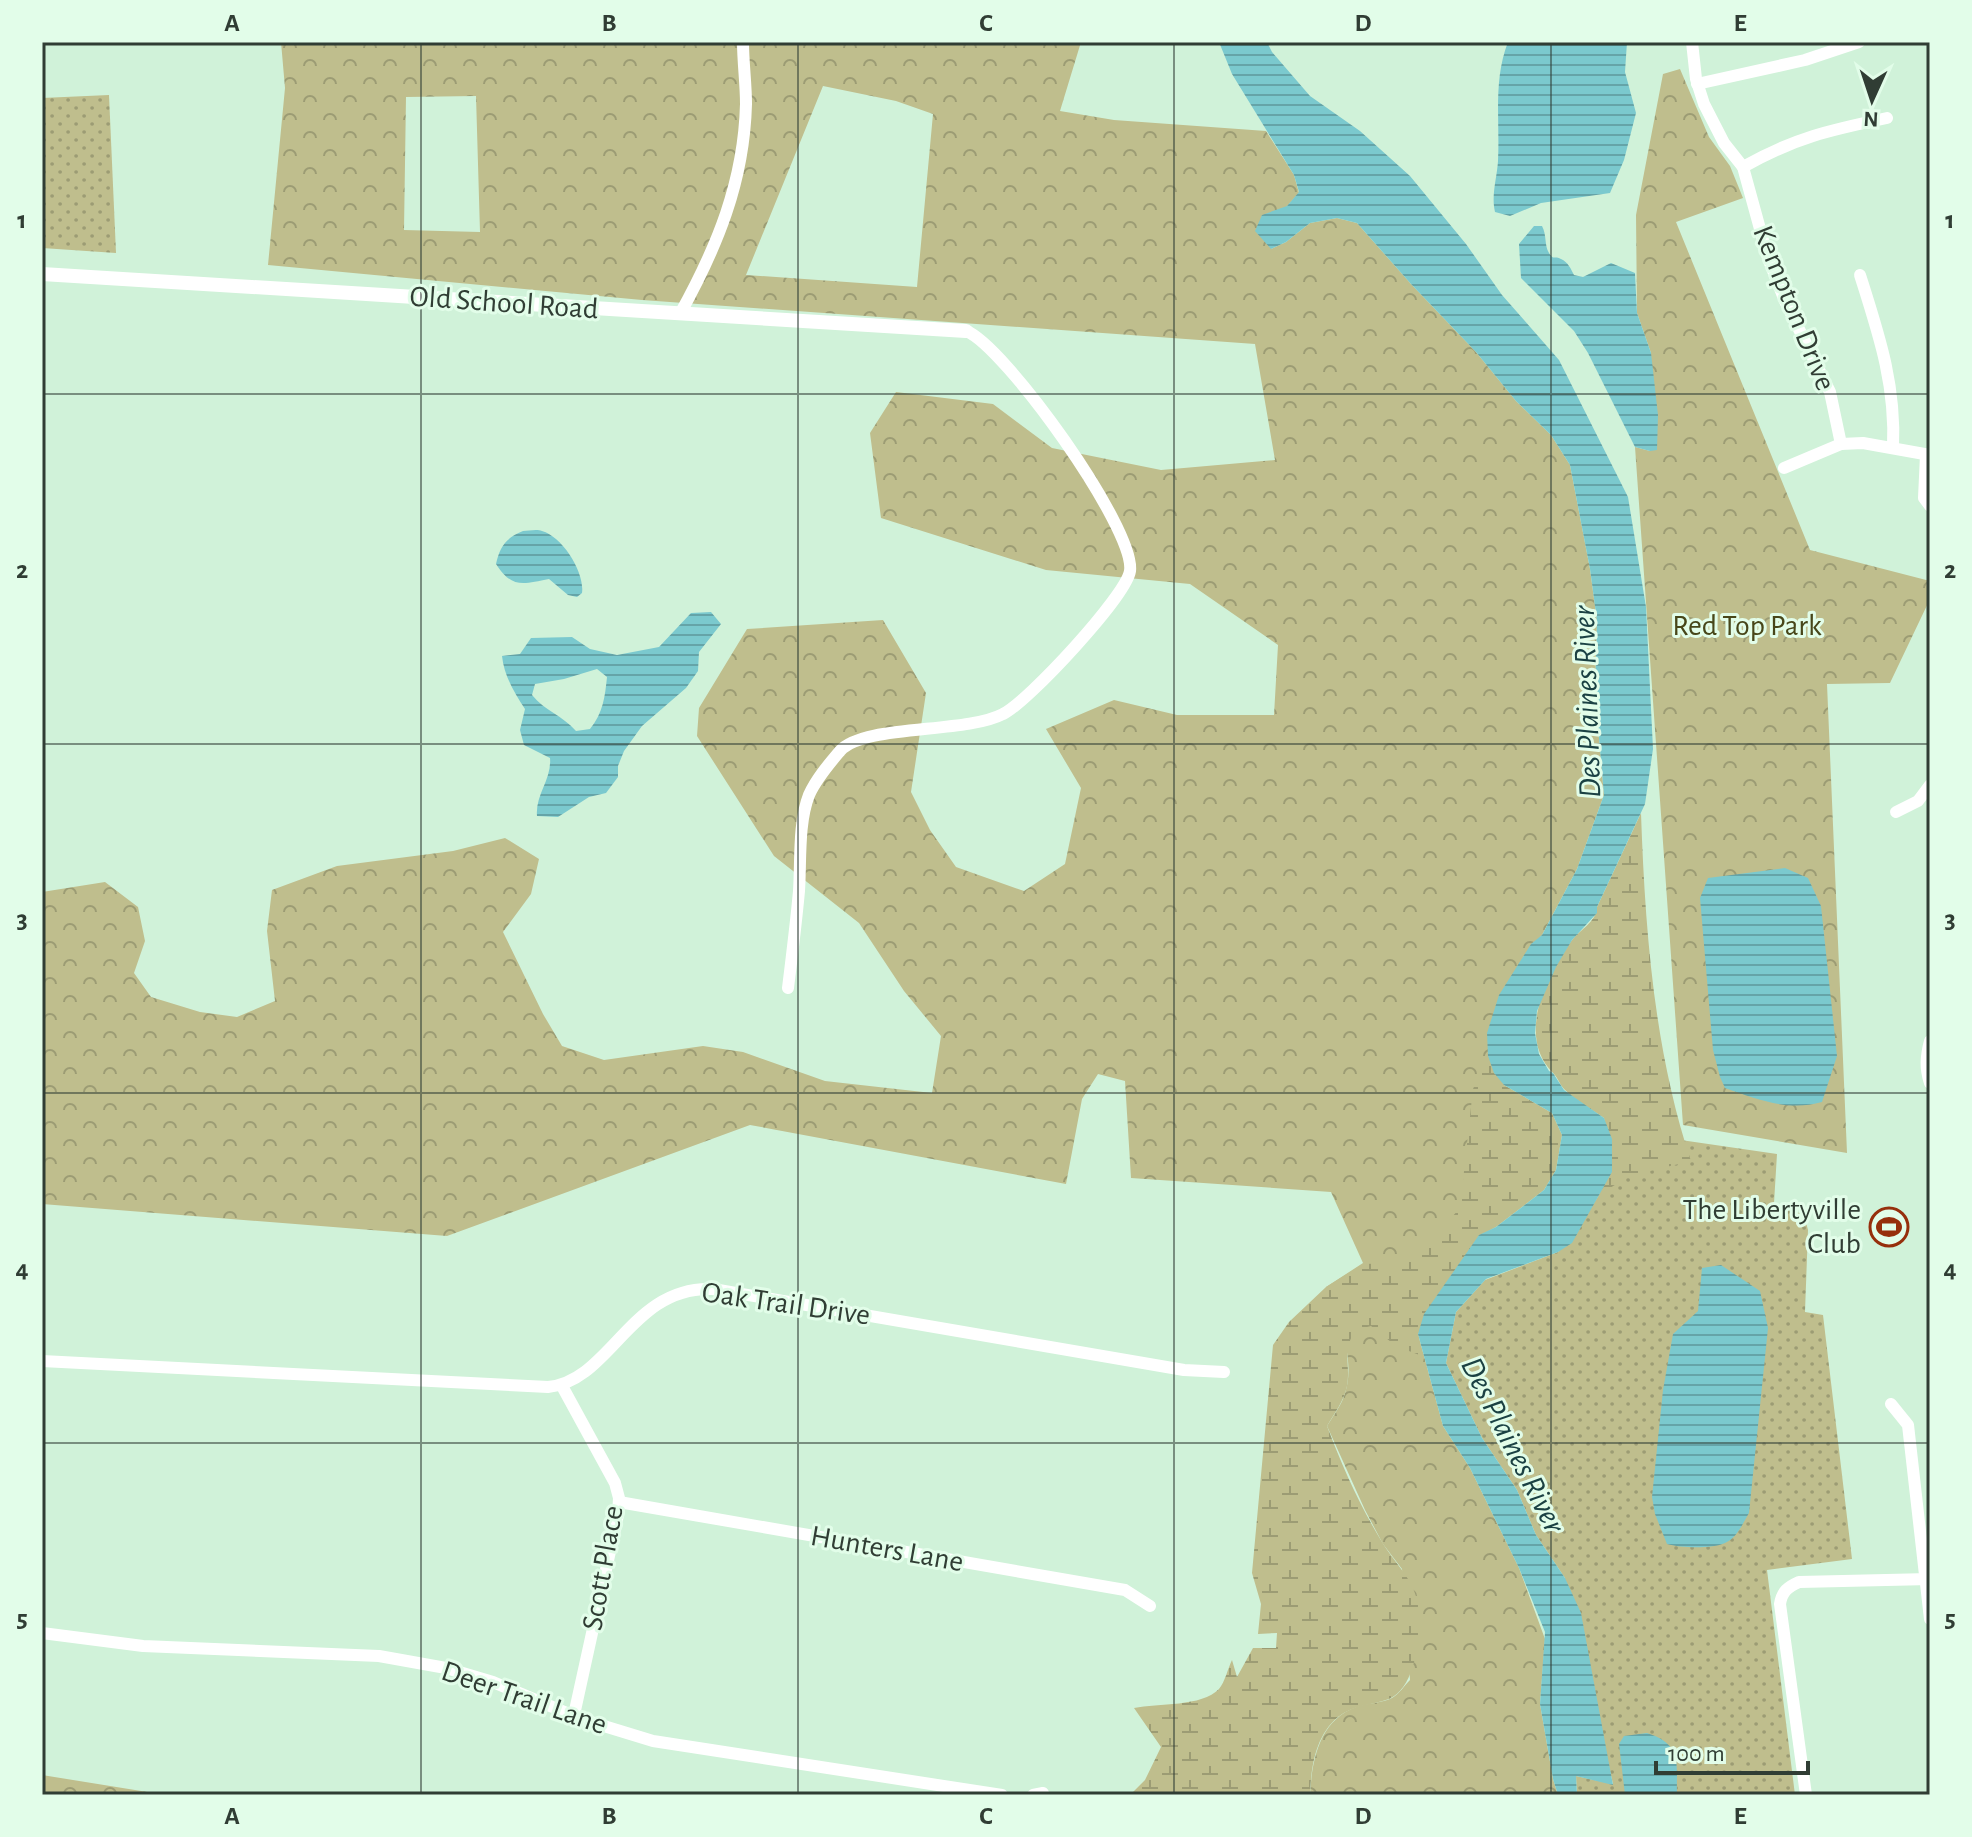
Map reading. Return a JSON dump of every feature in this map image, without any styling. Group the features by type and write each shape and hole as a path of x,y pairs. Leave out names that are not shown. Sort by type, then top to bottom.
{"street":[{"path":"680,314 698,281 732,200 745,117 743,42"},
{"name":"Kempton Drive","path":"1692,42 1697,84 1712,123 1743,167 1768,258 1785,301 1830,392 1841,444"},
{"path":"1697,84 1805,60 1859,42"},
{"path":"1743,167 1774,149 1815,133 1887,118"},
{"name":"Old School Road","path":"42,274 966,331"},
{"path":"1860,275 1891,386 1895,419 1893,448"},
{"path":"788,988 809,797 840,751 857,739 965,724 1003,714 1039,685 1097,620 1126,583 1130,571 1130,561 1116,522 1085,469 1008,369 976,335 966,331"},
{"path":"1784,468 1841,444 1863,443 1928,455 1924,498 1930,506"},
{"path":"1896,812 1918,801 1930,785"},
{"path":"1930,1041 1926,1070 1930,1083"},
{"name":"Oak Trail Drive","path":"562,1386 592,1364 657,1303 694,1288 1184,1370 1224,1372"},
{"path":"42,1361 562,1386"},
{"name":"Scott Place","path":"562,1386 615,1483 619,1502 574,1715"},
{"path":"1891,1404 1908,1425 1928,1579 1930,1619"},
{"name":"Hunters Lane","path":"619,1502 1125,1590 1150,1606"},
{"path":"1806,1795 1780,1604 1782,1595 1791,1585 1799,1582 1928,1579"},
{"name":"Deer Trail Lane","path":"42,1633 143,1646 379,1656 409,1660 493,1682 574,1715 653,1741 1002,1795"}],"green space":[{"path":"281,42 1081,42 1060,111 1114,120 1266,131 1294,175 1299,193 1287,206 1271,249 1286,242 1310,223 1337,218 1357,223 1476,352 1516,401 1551,435 1570,465 1590,569 1597,621 1595,693 1604,795 1577,869 1542,935 1523,957 1504,1085 1418,1334 1443,1426 1470,1468 1519,1568 1545,1639 1540,1704 1558,1795 1310,1795 1316,1755 1333,1722 1356,1707 1392,1698 1410,1680 1402,1569 1383,1544 1365,1510 1327,1426 1343,1399 1348,1356 1326,1287 1363,1263 1331,1192 1131,1178 1125,1081 1098,1074 1082,1099 1066,1184 750,1125 447,1236 42,1204 42,892 105,882 138,907 145,941 134,973 151,997 200,1012 237,1017 275,1001 267,931 272,890 337,866 453,851 505,838 539,859 531,894 503,932 562,1046 604,1060 703,1046 743,1052 825,1081 932,1093 941,1036 904,991 859,923 774,856 697,736 699,708 747,629 883,620 926,693 911,792 930,830 956,867 1024,891 1065,864 1081,788 1046,729 1114,700 1177,715 1274,715 1278,645 1190,584 1046,570 881,518 870,433 896,392 993,404 1052,448 1161,470 1275,460 1255,344 642,300 268,265 285,88","holes":["823,86 896,101 933,114 917,287 746,275","476,96 480,232 404,230 406,97"]},
{"name":"Red Top Park","path":"1680,69 1709,137 1730,166 1743,198 1676,222 1810,550 1930,581 1930,599 1890,683 1827,684 1847,1153 1683,1125 1635,447 1650,451 1651,353 1637,313 1636,215 1663,74"},
{"path":"109,95 116,253 42,248 42,98"},
{"path":"1641,813 1645,901 1660,1033 1678,1119 1691,1161 1629,1176 1599,1195 1612,1172 1604,1118 1563,1087 1543,1059 1537,1043 1536,1026 1544,989 1552,971 1572,940 1594,917"},
{"path":"1488,1056 1494,1073 1504,1085 1552,1113 1562,1135 1556,1170 1544,1190 1496,1227 1479,1236 1418,1334 1422,1356 1396,1346 1371,1326 1356,1330 1348,1350 1346,1392 1327,1426 1366,1514 1416,1596 1418,1643 1406,1683 1389,1699 1350,1710 1330,1725 1316,1753 1310,1795 1130,1795 1145,1780 1161,1747 1134,1708 1202,1699 1219,1689 1232,1660 1237,1677 1253,1648 1276,1648 1277,1633 1258,1634 1261,1604 1252,1573 1273,1345 1289,1322 1326,1287 1363,1264 1403,1263 1417,1256 1460,1208 1473,1089"},
{"path":"1619,1131 1777,1154 1774,1203 1804,1215 1808,1230 1805,1312 1823,1315 1852,1559 1767,1570 1795,1795 1577,1795 1576,1776 1613,1784 1565,1578 1536,1535 1517,1490 1482,1438 1446,1363 1456,1312 1485,1280 1558,1252 1587,1214 1599,1195"},
{"path":"42,1775 166,1795 42,1795"}],"water":[{"path":"1219,42 1267,42 1310,96 1360,131 1410,176 1466,244 1502,295 1559,360 1628,497 1646,607 1653,749 1645,804 1597,907 1597,913 1572,940 1556,967 1537,1011 1535,1033 1539,1054 1564,1090 1604,1118 1612,1139 1612,1172 1572,1243 1558,1252 1486,1279 1456,1312 1446,1363 1482,1438 1517,1490 1536,1535 1565,1578 1581,1613 1613,1785 1576,1776 1577,1795 1558,1795 1553,1779 1540,1704 1545,1632 1519,1568 1470,1468 1443,1426 1418,1334 1424,1314 1479,1235 1496,1227 1544,1190 1556,1170 1562,1135 1552,1113 1504,1085 1494,1073 1488,1056 1487,1033 1499,995 1531,944 1542,935 1577,869 1604,795 1595,693 1597,621 1570,465 1551,435 1516,401 1476,352 1357,223 1337,218 1310,223 1286,242 1271,249 1255,231 1262,215 1287,206 1299,192 1294,175 1232,74"},
{"path":"1508,42 1627,42 1625,72 1636,113 1624,160 1610,193 1541,203 1510,216 1495,212 1500,71"},
{"path":"1534,226 1542,226 1549,253 1566,262 1574,275 1583,277 1611,263 1635,273 1637,313 1651,353 1658,415 1657,450 1635,447 1574,331 1521,278 1519,244"},
{"path":"540,530 558,540 576,566 582,593 577,597 568,595 549,579 519,583 507,578 496,564 502,547 523,531"},
{"path":"711,612 721,624 699,652 698,671 686,688 642,726 624,751 618,766 618,777 606,793 589,797 558,817 537,816 550,758 524,745 520,730 525,709 508,678 502,656 520,654 531,638 572,637 590,649 617,655 659,647 691,613","holes":["597,669 607,677 603,704 590,729 576,731 532,695 535,684"]},
{"path":"1785,868 1808,878 1821,906 1837,1056 1822,1102 1797,1106 1773,1103 1725,1088 1713,1050 1700,898 1708,878"},
{"path":"1721,1265 1760,1291 1768,1328 1749,1513 1736,1534 1725,1543 1705,1547 1667,1544 1652,1497 1663,1390 1673,1334 1698,1311 1702,1268"},
{"path":"1647,1733 1672,1749 1677,1764 1677,1795 1625,1795 1619,1744 1624,1736"}],"place":[{"name":"The Libertyville Club","path":"1889,1227"}],"water label":[{"name":"Des Plaines River","path":"1587,702"},
{"name":"Des Plaines River","path":"1513,1445"}]}
